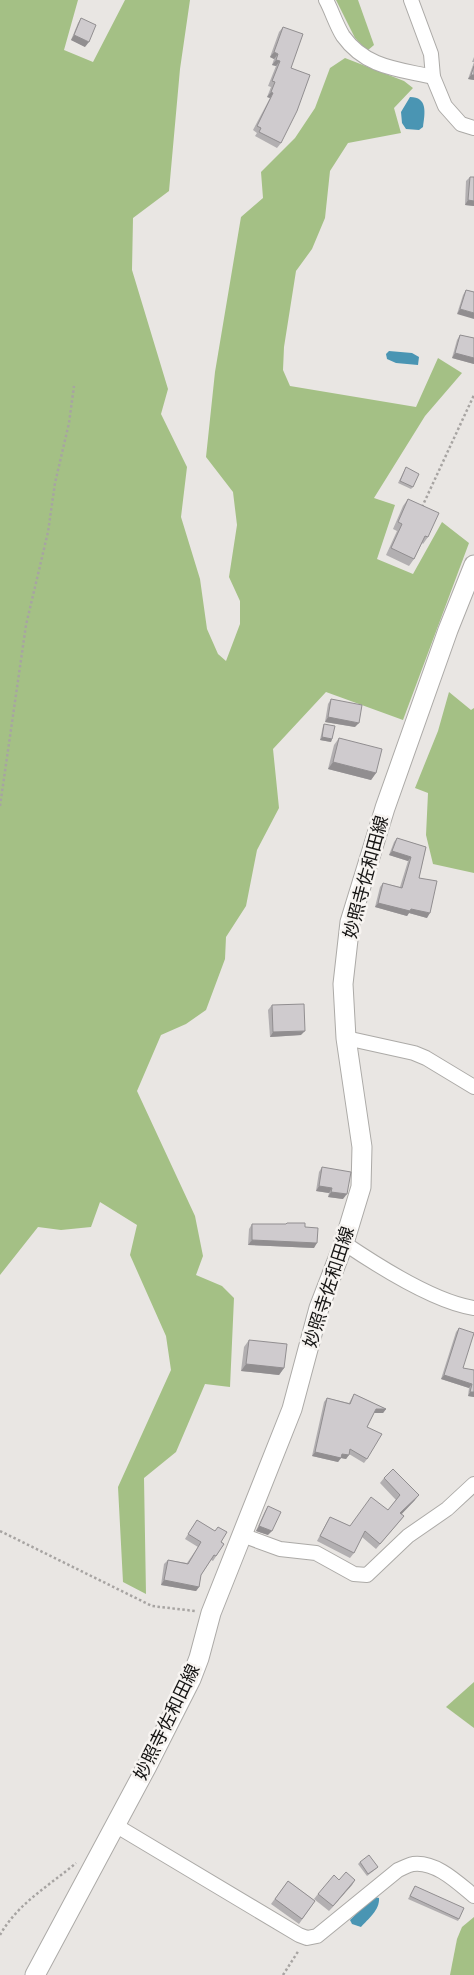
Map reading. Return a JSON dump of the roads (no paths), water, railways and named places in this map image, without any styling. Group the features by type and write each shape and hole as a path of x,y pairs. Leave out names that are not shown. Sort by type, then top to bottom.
{"main road":[{"name":"妙照寺佐和田線","path":"35,1975 147,1766 191,1679 199,1658 211,1613 292,1409 319,1308 344,1243 361,1187 362,1147 346,1038 343,984 350,922 388,798 448,630 474,565"}],"street":[{"path":"326,0 342,35 359,53 376,64 433,77"},
{"path":"411,0 431,54 433,77 445,106 461,124 474,128"},
{"path":"346,1038 414,1053 426,1058 474,1087"},
{"path":"344,1243 371,1261 442,1299 474,1308"},
{"path":"242,1535 280,1548 316,1553 354,1574 367,1574 408,1536 447,1509 474,1484"},
{"path":"115,1825 307,1938 317,1936 398,1870 412,1864 437,1869 474,1896"}],"water":[{"path":"410,97 416,98 423,103 423,127 419,130 406,129 402,123 401,112"},
{"path":"389,351 412,353 419,357 418,365 396,363 387,359 386,354"},
{"path":"374,1897 379,1898 379,1902 373,1914 361,1927 352,1924 350,1920"}]}
